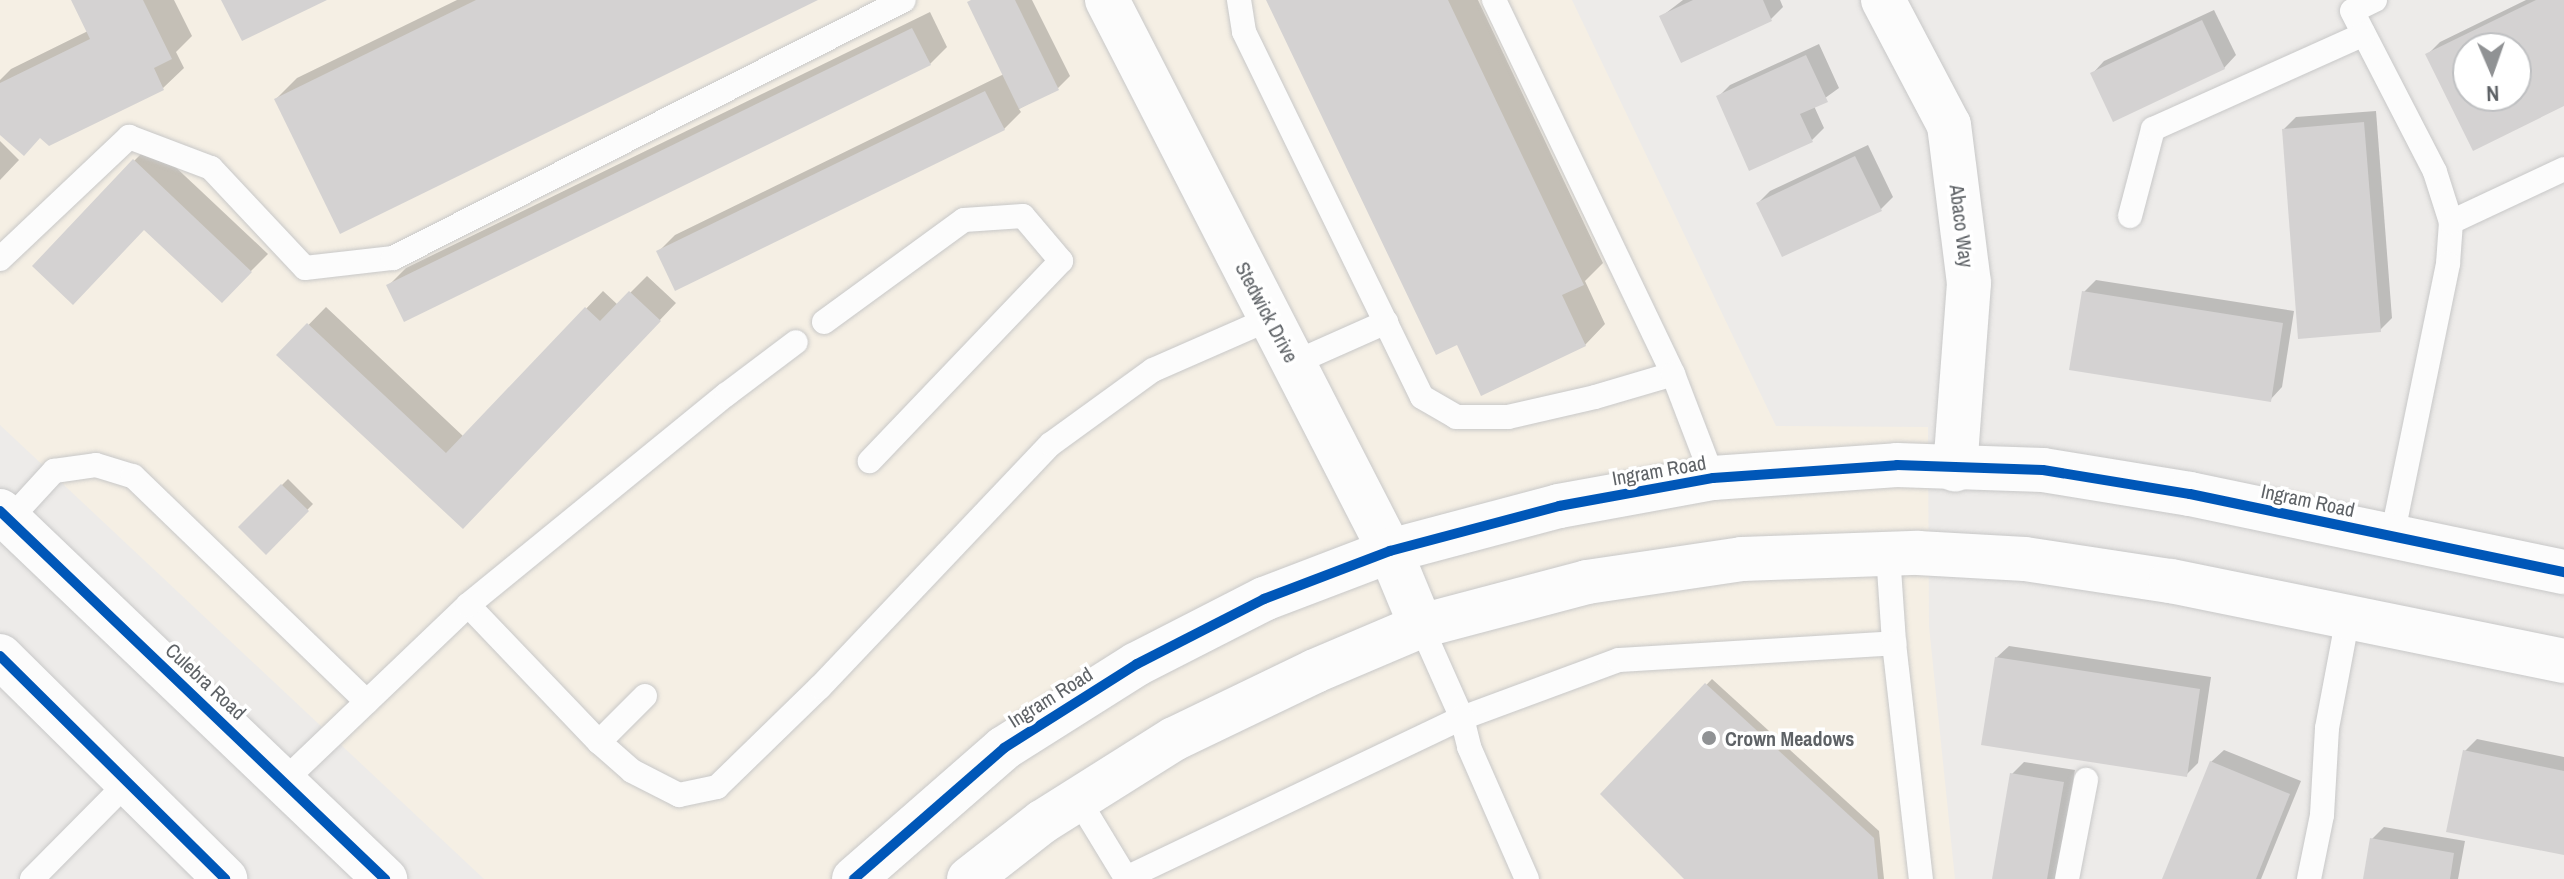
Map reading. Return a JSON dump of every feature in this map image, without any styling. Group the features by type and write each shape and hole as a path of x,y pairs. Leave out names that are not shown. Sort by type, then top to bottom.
{"street":[{"name":"Stedwick Drive","path":"1107,0 1390,551 1421,626"},
{"name":"Abaco Way","path":"1883,0 1949,125 1969,283 1955,469"},
{"name":"Ingram Road","path":"854,879 1004,748 1137,664 1264,599 1390,551 1559,506 1713,478 1897,465 2058,473 2190,494 2564,572"},
{"name":"Culebra Road","path":"5,515 385,879"},
{"path":"969,879 1042,822 1174,739 1315,671 1421,626 1587,582 1742,559 1888,554 2025,559 2171,581 2564,661"},
{"path":"0,656 225,879"}],"lane":[{"path":"0,259 129,137 211,168 305,268 393,258 904,0"},
{"path":"1239,0 1244,32 1422,397 1456,417 1508,417 1595,397 1673,374"},
{"path":"1494,0 1673,374 1713,478"},
{"path":"2375,0 2352,11 2435,172 2451,222 2448,264 2392,536"},
{"path":"2130,216 2153,129 2364,34"},
{"path":"2451,222 2564,169"},
{"path":"824,322 964,220 1023,216 1061,261 870,461"},
{"path":"468,605 599,742 632,771 679,795 717,787 820,687 1051,444 1153,370 1269,319"},
{"path":"1294,363 1386,322"},
{"path":"285,780 468,605 727,394 796,342"},
{"path":"5,515 54,471 96,465 133,476 367,702"},
{"path":"1888,554 1894,643 1921,879"},
{"path":"2309,879 2322,815 2327,728 2348,617"},
{"path":"1421,626 1462,718 1469,747 1527,879"},
{"path":"1078,799 1126,879 1462,718 1619,660 1894,643"},
{"path":"599,742 645,696"},
{"path":"2067,879 2086,780"},
{"path":"32,879 129,781"}],"shaded area":[{"path":"0,0 1572,0 1776,426 1928,427 1929,626 1955,879 484,879 0,425"}],"building":[{"path":"71,0 143,0 172,59 154,68 164,90 49,146 40,138 24,156 0,135 0,83 90,39"},
{"path":"221,0 327,0 242,41"},
{"path":"476,0 818,0 340,234 274,99"},
{"path":"1015,0 1059,90 1019,109 967,2"},
{"path":"1266,0 1448,0 1584,285 1562,295 1586,346 1481,396 1457,345 1436,355"},
{"path":"1693,0 1763,0 1772,21 1681,63 1659,16"},
{"path":"2536,0 2564,0 2564,106 2473,151 2454,112 2532,112 2532,32 2470,32"},
{"path":"2202,20 2225,69 2113,122 2090,73"},
{"path":"912,28 931,65 404,322 386,285"},
{"path":"2452,41 2452,109 2425,54"},
{"path":"1806,55 1828,102 1800,114 1813,142 1749,171 1716,96"},
{"path":"985,91 1005,130 675,291 656,251"},
{"path":"2364,122 2381,332 2298,339 2282,129"},
{"path":"1855,156 1882,211 1782,257 1756,203"},
{"path":"133,159 252,272 222,303 144,230 73,305 32,266"},
{"path":"629,291 661,321 463,529 276,355 307,323 446,453 585,307 600,321"},
{"path":"2082,291 2283,323 2271,402 2069,370"},
{"path":"281,484 309,511 266,555 238,527"},
{"path":"1995,657 2200,689 2187,777 1981,745"},
{"name":"Crown Meadows","path":"1705,683 1874,838 1878,879 1684,879 1600,794"},
{"path":"2463,750 2564,771 2564,855 2446,832"},
{"path":"2210,761 2290,794 2256,879 2162,879"},
{"path":"2010,773 2064,782 2047,879 1992,879"},
{"path":"2370,838 2454,853 2450,879 2363,879"}],"cycle path":[{"path":"854,879 1004,748 1137,664 1264,599 1390,551 1559,506 1713,478 1897,465 2043,470 2190,494 2564,572"},
{"path":"0,511 385,879"},
{"path":"0,656 225,879"}],"place":[{"name":"Crown Meadows","path":"1709,738"}]}
